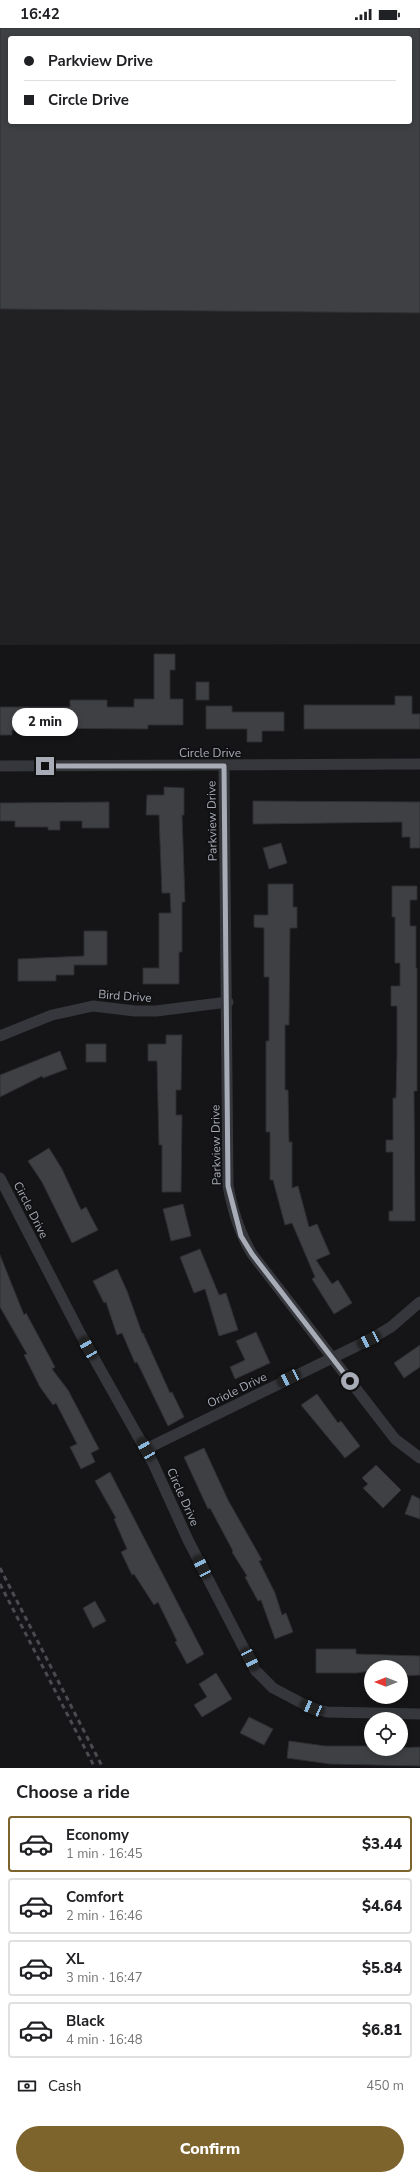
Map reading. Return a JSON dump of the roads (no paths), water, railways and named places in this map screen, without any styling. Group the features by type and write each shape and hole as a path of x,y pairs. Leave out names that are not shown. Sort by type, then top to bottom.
{"street":[{"name":"Circle Drive","path":"0,766 420,764"},
{"name":"Parkview Drive","path":"224,766 228,1002 228,1186 234,1216 241,1236 252,1254 395,1439 420,1458"},
{"name":"Bird Drive","path":"0,1036 52,1015 93,1006 134,1011 156,1011 228,1002"},
{"name":"Circle Drive","path":"0,1178 81,1335 146,1449 188,1540 255,1670 272,1688 298,1703 327,1712 420,1714"},
{"name":"Oriole Drive","path":"146,1449 391,1327 420,1302"}],"railway":[{"path":"0,1568 103,1768"},
{"path":"0,1584 95,1768"}]}
